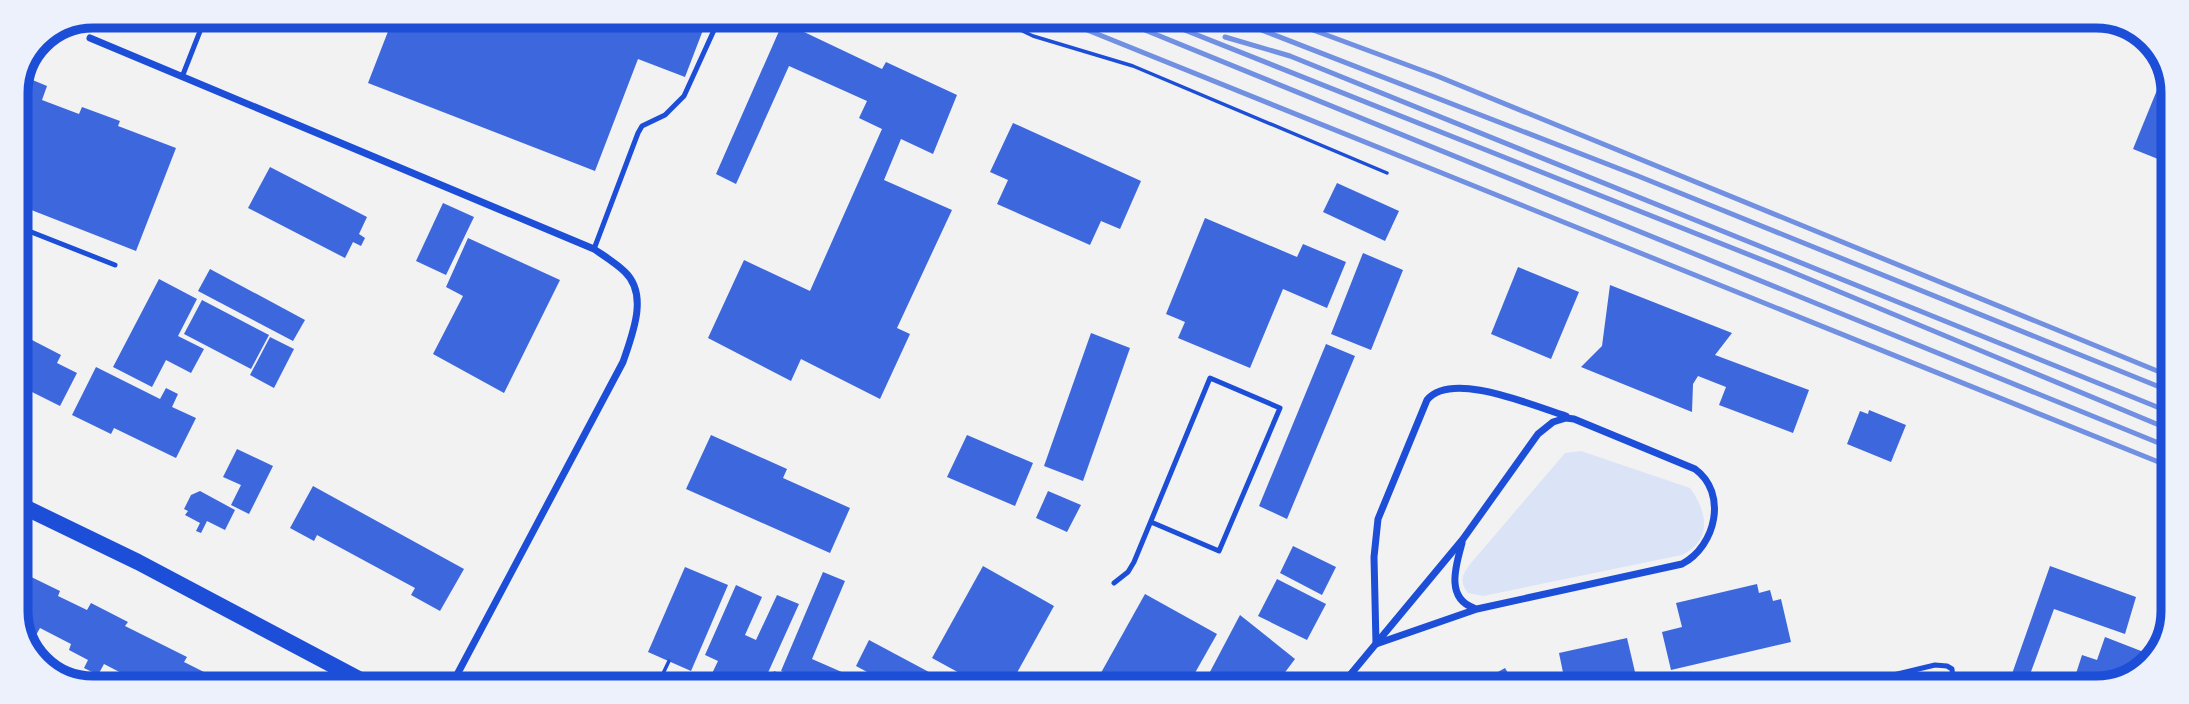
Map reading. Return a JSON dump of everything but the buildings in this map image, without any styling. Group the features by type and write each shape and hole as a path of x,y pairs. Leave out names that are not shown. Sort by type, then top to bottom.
{"main road":[{"path":"28,509 138,562 353,676"}],"street":[{"path":"90,38 594,249 627,274 637,297 634,327 623,362 456,676"},
{"path":"1452,387 1478,389 1574,419 1702,474 1708,486 1714,508 1712,531 1698,554 1682,564 1477,609 1376,644 1374,557 1378,519 1432,393 1452,387"},
{"path":"1349,676 1463,539 1538,434 1553,422 1566,418 1574,419"},
{"path":"1463,539 1454,581 1463,602 1477,609"}],"lane":[{"path":"182,77 201,28"},
{"path":"594,249 638,133 642,127 666,115 684,96 715,28"},
{"path":"28,231 115,265"},
{"path":"1114,583 1132,567 1210,378 1280,408 1219,551 1151,522"},
{"path":"1889,676 1935,665 1952,669 1953,676"}],"path":[{"path":"1016,28 1033,36 1133,66 1387,173"},
{"path":"662,676 669,661"}],"shaded area":[{"path":"1581,451 1690,488 1703,515 1703,533 1699,541 1682,555 1483,596 1468,593 1463,585 1463,577 1471,563 1565,453"}],"railway":[{"path":"1082,28 2161,463"},
{"path":"1140,28 2161,444"},
{"path":"1180,28 1785,269 2161,426"},
{"path":"1256,28 1638,176 2161,388"},
{"path":"1308,28 1437,76 2161,372"},
{"path":"1225,37 1290,56 2161,409"}]}
